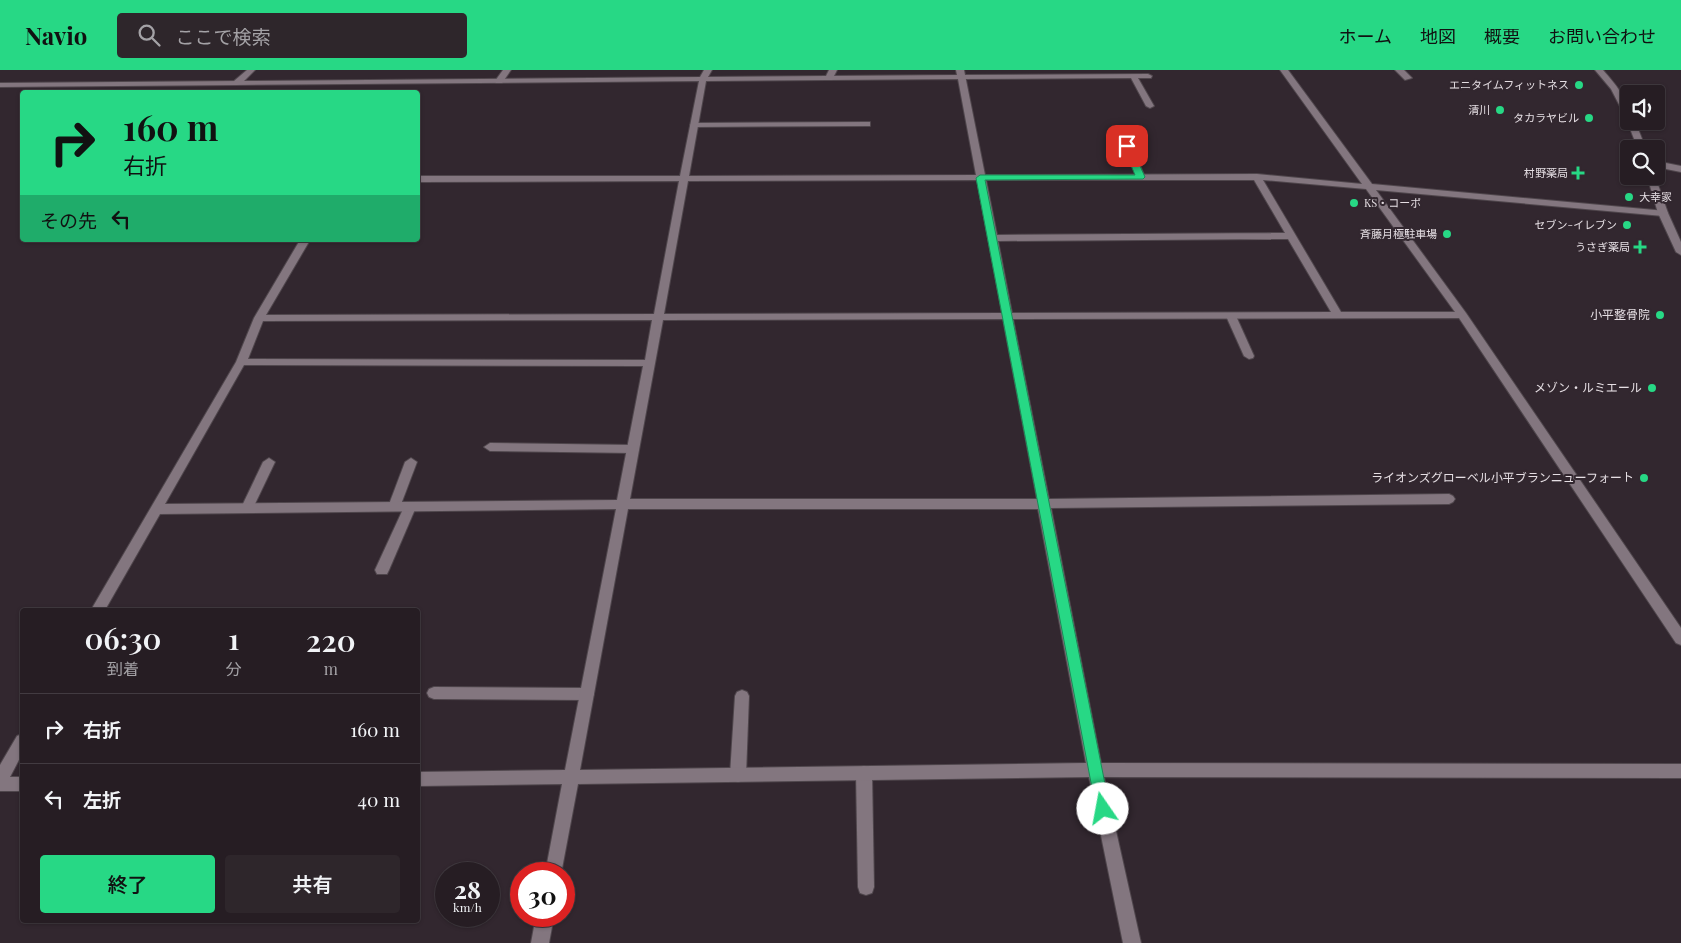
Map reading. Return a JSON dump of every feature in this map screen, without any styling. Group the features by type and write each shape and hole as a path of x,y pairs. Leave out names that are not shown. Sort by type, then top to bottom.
{"street":[{"path":"237,84 251,70"},
{"path":"499,81 507,70"},
{"path":"829,78 833,70"},
{"path":"1284,70 1462,315 1681,639"},
{"path":"1399,70 1408,78"},
{"path":"1599,70 1614,88 1620,99"},
{"path":"0,85 499,81 705,75 829,78 960,74 1148,76"},
{"path":"960,74 1095,770 1132,943"},
{"path":"555,862 657,318 705,75"},
{"path":"1133,76 1150,106"},
{"path":"397,90 402,82"},
{"path":"694,125 867,124"},
{"path":"1127,146 1140,177"},
{"path":"1665,166 1681,169"},
{"path":"1257,177 1338,316"},
{"path":"420,179 1257,177 1663,214"},
{"path":"1654,185 1663,214 1681,252"},
{"path":"992,238 1292,236"},
{"path":"99,608 241,362 259,318 304,242"},
{"path":"259,318 1462,315"},
{"path":"1231,316 1249,356"},
{"path":"241,362 649,363"},
{"path":"490,447 633,448"},
{"path":"247,508 269,462"},
{"path":"394,507 411,462"},
{"path":"156,509 623,504 1044,504 1449,499"},
{"path":"382,570 410,506"},
{"path":"434,693 587,694"},
{"path":"738,775 742,696"},
{"path":"0,780 20,745"},
{"path":"420,779 1095,770 1681,771"},
{"path":"864,773 866,887"},
{"path":"0,784 20,784"},
{"path":"540,943 543,927"}],"place":[{"name":"エニタイムフィットネス","path":"1579,85"},
{"name":"清川","path":"1500,110"},
{"name":"タカラヤビル","path":"1589,118"},
{"name":"村野薬局","path":"1578,173"},
{"name":"大幸家","path":"1629,197"},
{"name":"KS・コーポ","path":"1354,203"},
{"name":"セブン-イレブン","path":"1627,225"},
{"name":"斉藤月極駐車場","path":"1447,234"},
{"name":"うさぎ薬局","path":"1640,247"},
{"name":"小平整骨院","path":"1660,315"},
{"name":"メゾン・ルミエール","path":"1652,388"},
{"name":"ライオンズグローベル小平ブランニューフォート","path":"1644,478"}],"route":[{"path":"1103,809 980,178 1140,177 1127,146"}]}
